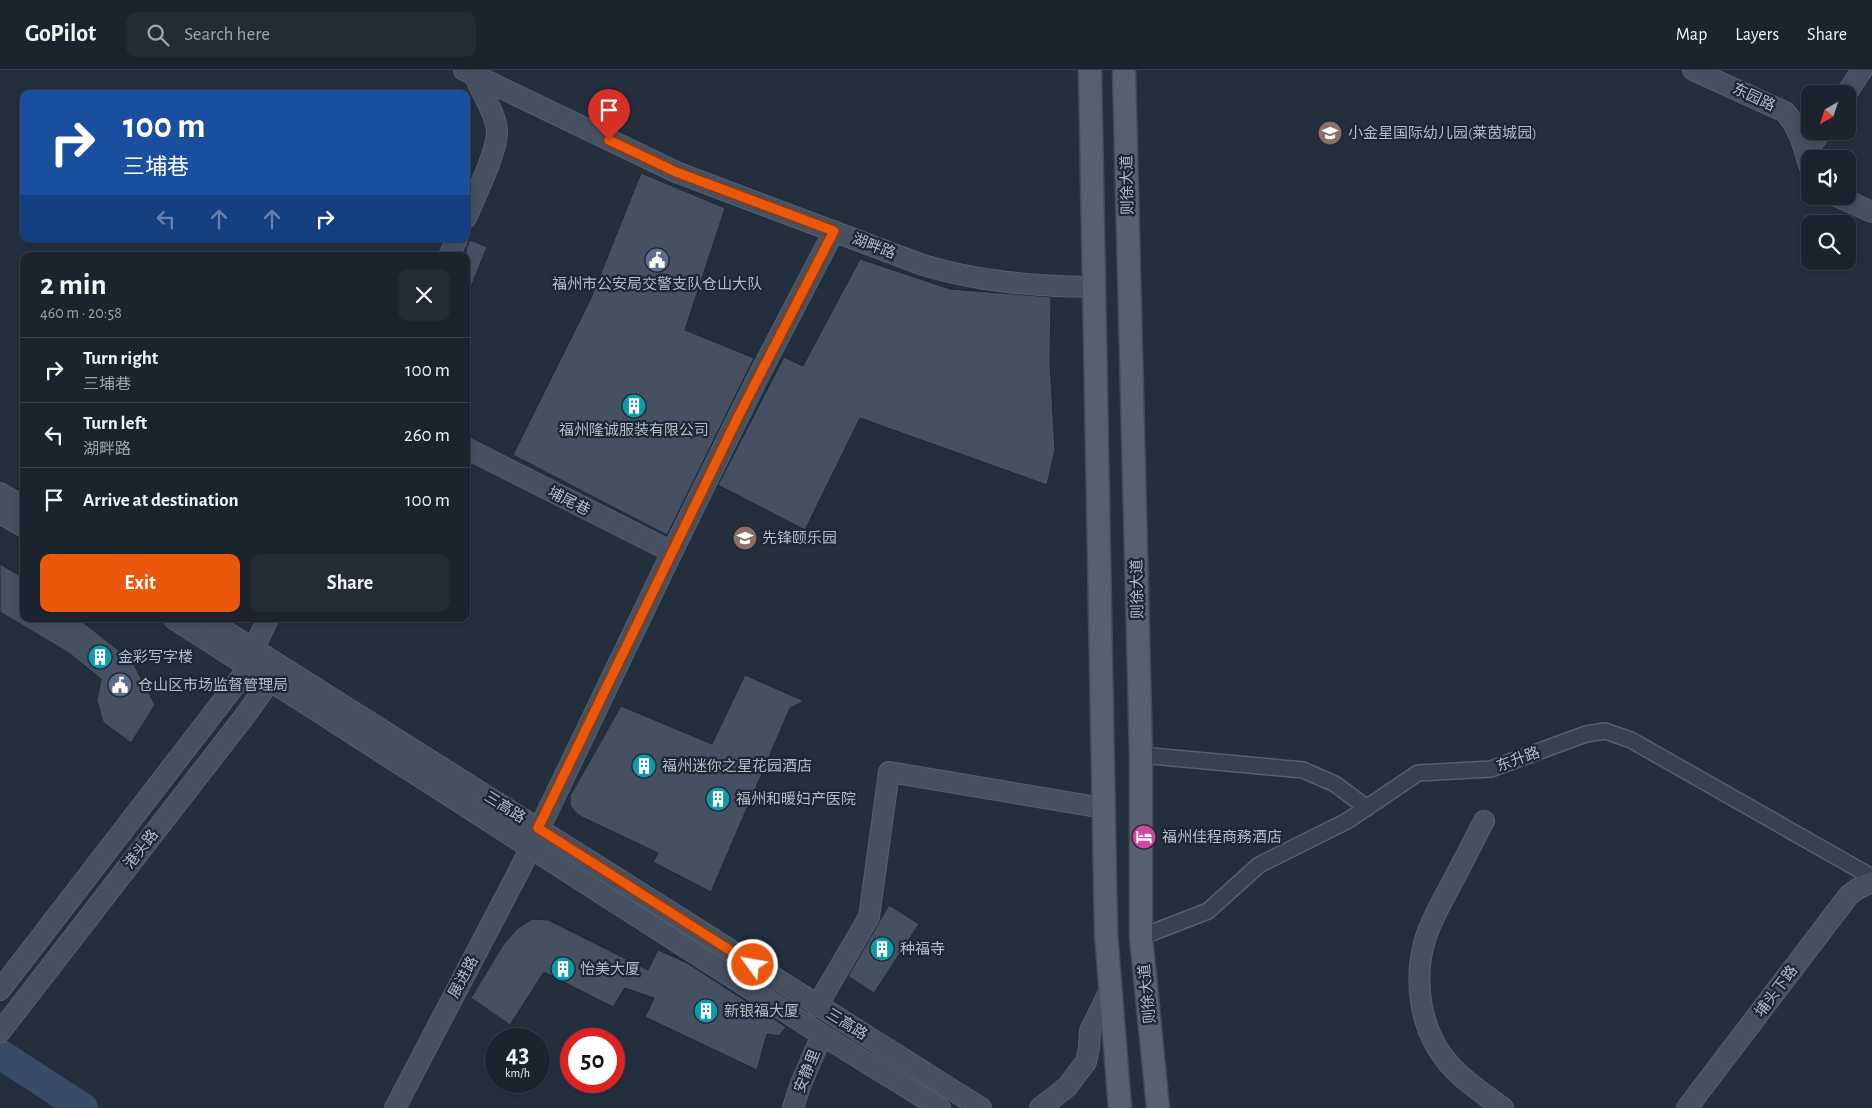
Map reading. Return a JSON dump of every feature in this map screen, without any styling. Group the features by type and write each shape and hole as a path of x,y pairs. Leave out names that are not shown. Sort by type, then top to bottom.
{"main road":[{"path":"1090,70 1106,933 1120,1108"},
{"name":"则徐大道","path":"1124,70 1141,755 1141,937 1158,1108"},
{"path":"1147,1001 1160,1059 1168,1108"}],"street":[{"name":"东园路","path":"1693,70 1716,74 1785,112 1793,121 1805,150"},
{"path":"1852,85 1862,70"},
{"name":"湖畔路","path":"472,72 676,172 923,265 953,274 1039,285 1093,287"},
{"name":"湖畔路","path":"470,208 496,143 493,115 472,72"},
{"path":"1856,205 1872,212"},
{"name":"展进路","path":"395,1108 534,837 756,381 834,231"},
{"name":"埔尾巷","path":"470,450 672,552"},
{"path":"0,493 20,505"},
{"path":"0,512 20,524"},
{"name":"三高路","path":"180,622 252,659 534,837 817,1006 981,1108"},
{"name":"三高路","path":"209,622 252,659"},
{"path":"252,659 267,622"},
{"name":"港头路","path":"0,990 252,659"},
{"name":"港头路","path":"2,1030 247,713 275,673"},
{"name":"东升路","path":"1141,937 1208,911 1259,865 1347,822 1418,773 1491,769 1586,734 1605,731 1631,740 1872,877"},
{"path":"1141,755 1313,772 1335,784 1367,808"},
{"path":"817,1006 869,917 889,772 1103,808"},
{"path":"1484,821 1425,938 1420,966 1420,989 1428,1030 1438,1050 1464,1079 1503,1108"},
{"name":"三高路","path":"534,837 822,1035 940,1108"},
{"name":"埔头下路","path":"1687,1108 1849,895 1872,882"},
{"path":"1040,1108 1067,1086 1086,1062 1090,1048 1090,1031 1111,988"},
{"name":"安静里","path":"793,1108 800,1086 822,1035"}],"building":[{"name":"福州隆诚服装有限公司","path":"641,173 725,208 685,330 754,358 667,535 513,455 591,298"},
{"path":"470,240 487,247 470,290 470,252 466,252"},
{"path":"860,259 950,289 1051,297 1050,363 1055,450 1047,485 860,418 805,530 718,485 784,357 803,366"},
{"name":"金彩写字楼","path":"0,564 20,576 20,622 83,622 132,661 155,705 131,743 103,722 97,700 101,679 69,653 0,612"},
{"path":"745,675 804,701 790,708 711,892 653,862 658,853 582,817 570,805 570,796 621,706 712,744"},
{"name":"种福寺","path":"889,905 919,924 874,993 848,976"},
{"path":"532,919 548,920 648,970 658,950 687,963 786,1027 779,1036 767,1034 757,1070 645,1017 654,998 625,988 613,1007 544,972 510,1025 471,998 503,945 517,929"}],"waterway":[{"path":"0,1054 83,1108"}],"place":[{"name":"小金星国际幼儿园(莱茵城园)","path":"1330,133"},
{"name":"福州市公安局交警支队仓山大队","path":"657,260"},
{"name":"福州隆诚服装有限公司","path":"634,406"},
{"name":"先锋颐乐园","path":"745,538"},
{"name":"金彩写字楼","path":"100,657"},
{"name":"仓山区市场监督管理局","path":"120,685"},
{"name":"福州迷你之星花园酒店","path":"644,766"},
{"name":"福州和暖妇产医院","path":"718,799"},
{"name":"福州佳程商務酒店","path":"1144,837"},
{"name":"种福寺","path":"882,949"},
{"name":"怡美大厦","path":"563,969"},
{"name":"新银福大厦","path":"706,1011"}],"route":[{"path":"609,140 676,172 834,231 739,415 538,828 753,965"}]}
